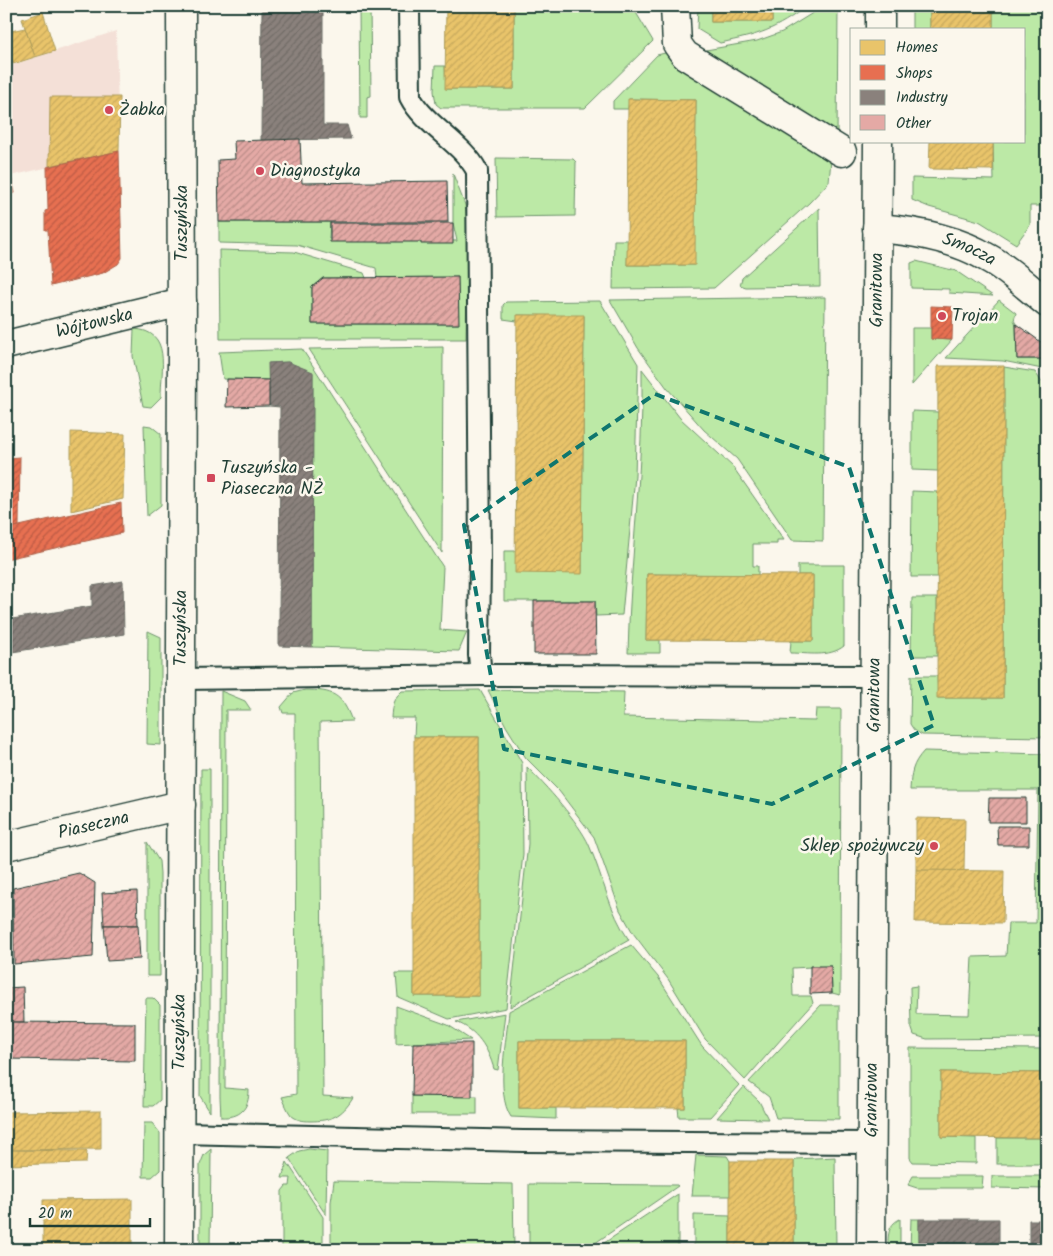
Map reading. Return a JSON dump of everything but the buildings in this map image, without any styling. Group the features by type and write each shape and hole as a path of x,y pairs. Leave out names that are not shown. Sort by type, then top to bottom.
{"street":[{"name":"Tuszyńska","path":"179,1250 182,679 180,6"},
{"path":"676,6 677,44 685,55 842,152"},
{"path":"880,6 880,28"},
{"name":"Granitowa","path":"871,1250 878,142"},
{"name":"Smocza","path":"877,228 906,230 960,243 990,259 1047,302"},
{"name":"Wójtowska","path":"6,345 182,302"},
{"name":"Piaseczna","path":"6,846 181,805"}],"lane":[{"path":"409,6 410,97 439,131 473,163 476,171 480,559 479,654 481,675"},
{"path":"182,679 481,675 875,676"},
{"path":"180,1133 522,1141 872,1143"}],"highlighted area":[{"path":"655,394 849,467 934,725 772,804 504,749 464,525"}],"shaded area":[{"path":"116,31 119,151 6,177 6,67"}],"green space":[{"path":"359,6 370,6 371,96 367,97 367,118 360,118"},
{"path":"514,6 632,6 653,41 585,108 441,108 436,104 434,91 435,66 445,66 446,89 514,89"},
{"path":"698,6 711,6 711,22 772,22 772,6 807,6 766,31 720,43 697,29"},
{"path":"824,6 838,6 837,137 706,50 757,41 782,32"},
{"path":"912,6 930,6 930,28 912,28"},
{"path":"993,6 1047,6 1047,206 1030,206 1030,225 1016,244 979,221 929,207 912,200 912,178 994,180 993,142 1026,142 1026,28 993,28"},
{"path":"665,53 831,159 829,182 809,203 714,288 613,289 614,240 628,240 627,265 694,265 696,100 629,99 628,109 613,109 613,101 657,55"},
{"path":"496,158 573,159 576,162 575,216 497,217"},
{"path":"453,174 465,205 471,252 467,283 466,339 220,339 219,250 294,252 364,273 366,278 323,278 312,287 312,324 458,324 458,277 377,278 376,268 297,245 219,243 219,222 330,222 329,239 457,241 453,223"},
{"path":"819,208 820,286 746,287 740,285 742,278"},
{"path":"916,261 956,271 993,296 949,293 949,289 911,288 911,263"},
{"path":"825,297 823,541 792,540 737,459 704,430 667,388 638,348 610,300"},
{"path":"999,300 1016,313 1014,320 1016,324 1017,359 1047,359 1047,370 1003,361 946,358"},
{"path":"600,301 638,364 635,476 622,615 596,616 595,601 504,601 504,551 515,551 582,573 584,316 518,315 517,321 503,319 503,305 506,302"},
{"path":"912,328 931,328 931,339 952,340 912,385"},
{"path":"134,329 146,331 154,337 162,353 161,397 151,407 143,406 133,356"},
{"path":"443,347 442,550 442,553 309,349"},
{"path":"302,349 443,567 440,630 467,632 459,651 312,647 313,373 288,362 269,363 269,380 223,379 219,352"},
{"path":"1004,367 1035,372 1047,390 1047,737 922,735 914,730 910,724 911,676 937,676 938,698 1003,698"},
{"path":"642,369 680,418 733,467 784,540 777,540 777,544 753,544 753,566 758,566 758,575 647,574 646,640 660,640 660,653 628,653 641,440"},
{"path":"912,411 938,412 938,471 912,470"},
{"path":"144,425 151,426 161,434 161,505 147,516"},
{"path":"912,491 938,492 938,577 911,577"},
{"path":"798,565 844,565 844,646 838,650 818,654 790,653 791,641 813,641 813,575 798,575"},
{"path":"912,598 937,598 937,656 911,656"},
{"path":"148,631 161,637 161,745 147,744"},
{"path":"305,690 323,691 335,695 344,705 352,721 320,722 323,1096 353,1098 345,1109 335,1116 324,1120 310,1121 293,1117 282,1097 296,1094 295,713 283,713 281,707 293,693"},
{"path":"480,690 522,763 523,854 506,1008 449,1019 398,997 396,973 414,973 414,996 479,996 479,737 414,737 415,718 391,718 391,713 394,700 402,691"},
{"path":"488,690 624,692 623,717 815,721 816,709 841,709 840,995 832,993 831,966 792,968 793,996 811,996 813,1003 745,1080 705,1039 668,979 633,933 620,910 594,837 559,791 526,758 506,726"},
{"path":"221,691 245,701 251,710 226,710 225,1088 249,1090 249,1097 242,1111 228,1117 221,1117 220,1097"},
{"path":"924,751 1047,754 1047,1038 927,1039 914,1035 911,1026 910,987 917,986 916,1014 969,1015 972,957 1006,956 1008,923 1036,923 1038,790 910,790 913,769"},
{"path":"527,767 561,804 584,836 594,857 616,917 629,940 510,1007 528,844"},
{"path":"201,769 210,769 210,1112 200,1096"},
{"path":"147,842 159,861 160,976 147,976"},
{"path":"631,945 658,977 702,1046 739,1085 710,1117 679,1117 678,1108 685,1108 685,1041 519,1041 519,1108 556,1108 556,1119 511,1117 506,1107 503,1080 509,1011"},
{"path":"146,998 153,998 160,1005 160,1100 153,1106 144,1106"},
{"path":"821,1005 839,1005 839,1119 776,1118 769,1097 749,1082"},
{"path":"396,1006 448,1025 471,1040 396,1044"},
{"path":"505,1013 498,1070 494,1069 485,1047 476,1035 456,1022"},
{"path":"910,1048 1047,1049 1047,1073 941,1072 941,1137 976,1138 976,1163 913,1162 910,1158"},
{"path":"744,1087 759,1101 768,1119 717,1118"},
{"path":"412,1096 477,1096 477,1114 412,1114"},
{"path":"144,1123 152,1123 160,1133 160,1170 152,1177 143,1177"},
{"path":"997,1138 1047,1138 1047,1164 997,1164"},
{"path":"211,1149 210,1250 200,1250 200,1165 204,1155"},
{"path":"309,1149 327,1151 326,1215 289,1158 299,1151"},
{"path":"696,1155 727,1156 730,1161 730,1196 692,1196"},
{"path":"835,1157 836,1250 794,1250 794,1161 796,1159"},
{"path":"287,1162 323,1217 323,1250 282,1250 282,1191 286,1186 290,1186 291,1178 282,1178"},
{"path":"913,1176 983,1176 982,1188 917,1188 908,1185"},
{"path":"992,1176 1047,1176 1047,1189 992,1188"},
{"path":"334,1181 513,1184 514,1250 331,1250 331,1202"},
{"path":"529,1184 678,1186 585,1250 529,1250"},
{"path":"678,1194 678,1250 595,1250 595,1249"},
{"path":"694,1215 730,1216 730,1250 694,1250"},
{"path":"900,1219 900,1250 888,1250 890,1228"},
{"path":"911,1219 919,1219 919,1248 1047,1250 910,1250"}],"place":[{"name":"Żabka","path":"109,110"},
{"name":"Diagnostyka","path":"260,171"},
{"name":"Trojan","path":"942,316"},
{"name":"Tuszyńska - Piaseczna NŻ","path":"211,478"},
{"name":"Sklep spożywczy","path":"934,846"}]}
